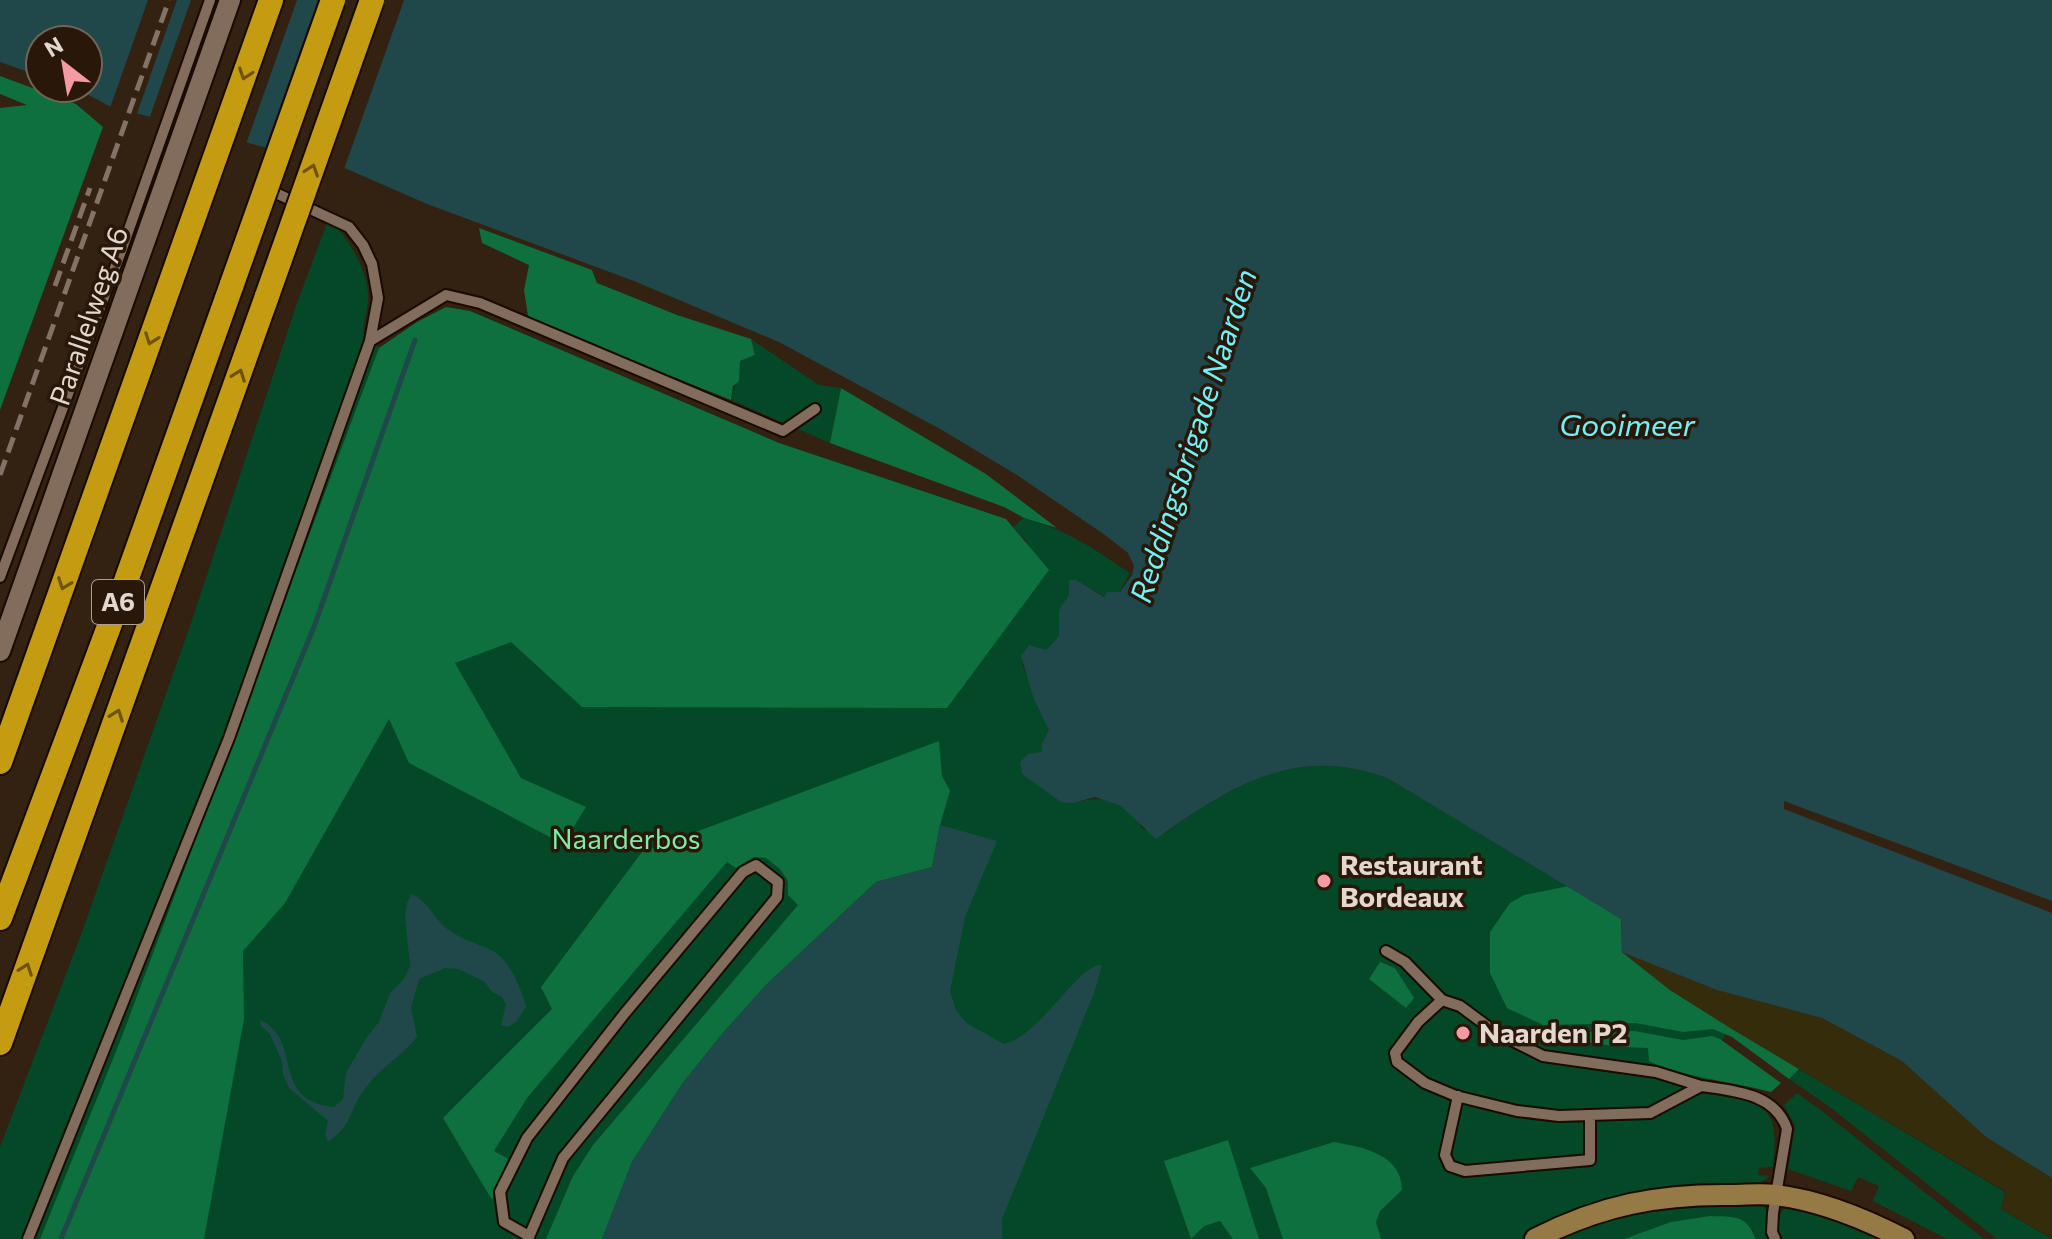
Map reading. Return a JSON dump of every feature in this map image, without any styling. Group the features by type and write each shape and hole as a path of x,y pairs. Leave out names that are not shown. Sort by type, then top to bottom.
{"highway":[{"name":"A6","path":"0,762 271,0"},
{"name":"A6","path":"0,918 115,610 333,0"},
{"name":"A6","path":"0,1043 372,0"}],"main road":[{"path":"1535,1239 1570,1223 1633,1202 1673,1195 1775,1195 1834,1210 1904,1239"}],"street":[{"name":"Parallelweg A6","path":"0,651 132,249 230,0"}],"lane":[{"path":"0,577 132,249 210,0"},
{"path":"28,1239 229,738 370,341 378,298 372,264 363,245 349,227 262,186"},
{"path":"370,341 446,295 480,303 783,431 815,409"},
{"path":"756,865 778,882 777,897 563,1158 528,1237 504,1222 500,1192 527,1138 625,1013 743,872 756,865"},
{"path":"1386,951 1405,962 1442,1000 1460,1006 1495,1032 1543,1056 1656,1072 1772,1104 1787,1129 1775,1195 1772,1223 1775,1239"},
{"path":"1442,1000 1418,1022 1395,1053 1397,1062 1425,1083 1458,1096 1517,1111 1590,1117 1650,1113 1701,1086"},
{"path":"1458,1096 1445,1155 1450,1166 1465,1171 1590,1160 1590,1117"}],"green space":[{"path":"0,76 24,85 24,104 0,94"},
{"path":"25,104 76,104 103,127 0,410 0,108 27,105"},
{"name":"Naarderbos","path":"329,218 349,243 364,272 368,298 363,333 379,348 446,307 470,311 779,443 1006,519 1016,555 1027,542 1013,527 1024,518 1067,534 1130,573 1120,592 1107,592 1105,597 1075,579 1070,595 1059,610 1059,636 1046,650 1022,664 1050,730 1041,745 1073,803 1095,799 1113,802 1129,811 1143,829 1165,833 1217,798 1271,774 1327,766 1357,769 1389,779 1621,919 1622,952 1730,1028 1711,1057 1709,1094 1757,1105 1771,1120 1775,1147 1773,1167 1759,1168 1758,1175 1770,1176 1757,1185 1760,1204 1767,1210 1769,1239 1756,1239 1752,1228 1750,1239 0,1239 0,1147 82,932 191,623 296,306"},
{"path":"479,228 592,270 597,283 677,315 751,339 755,355 740,361 739,381 733,386 731,400 560,332 528,316 524,290 529,265 482,243"},
{"path":"446,307 470,311 779,443 1006,519 1049,570 947,708 582,707 511,642 455,663 521,778 586,807 563,844 409,763 389,719 285,903 243,951 244,1019 204,1239 40,1239 121,1039 379,348"},
{"path":"751,339 819,385 841,388 830,443 731,400 740,361 755,355"},
{"path":"841,388 986,474 1057,528 830,443"},
{"path":"939,741 942,776 950,791 932,867 876,882 766,985 722,1034 682,1084 632,1162 602,1239 546,1239 573,1176 593,1145 798,905 788,895 788,881 780,869 766,858 754,857 736,868 727,862 527,1098 494,1151 508,1159 492,1200 443,1118 552,1009 541,987 642,852"},
{"path":"1569,886 1621,919 1622,952 1670,990 1799,1069 1789,1079 1732,1037 1713,1029 1683,1032 1636,1023 1543,1025 1507,1008 1490,973 1490,932 1510,903 1524,895"},
{"path":"1380,962 1395,968 1414,998 1406,1008 1369,979"},
{"path":"1635,1031 1683,1040 1712,1036 1781,1083 1771,1092 1662,1067 1649,1061 1648,1048 1595,1044 1542,1033"},
{"path":"1799,1069 2005,1192 2001,1209 2052,1239 1997,1239 1827,1105 1789,1079"},
{"path":"1797,1093 1984,1239 1947,1239 1873,1201 1879,1186 1858,1177 1851,1191 1788,1169 1795,1126 1784,1105"},
{"path":"1228,1140 1259,1239 1233,1239 1220,1221 1204,1226 1191,1239 1164,1161"},
{"path":"1334,1142 1378,1154 1388,1160 1400,1178 1402,1190 1380,1211 1376,1222 1381,1239 1283,1239 1266,1188 1250,1168"},
{"path":"1787,1207 1848,1224 1884,1239 1783,1239 1778,1222 1780,1214"},
{"path":"1710,1216 1738,1218 1748,1225 1756,1239 1624,1239 1671,1222"}],"sand":[{"path":"1622,952 1717,990 1822,1018 1902,1061 1986,1137 2052,1178 2052,1238 2001,1209 2005,1191 1730,1028 1670,990"}],"water":[{"name":"Gooimeer","path":"0,0 2052,0 2052,1178 1986,1137 1902,1061 1822,1018 1717,990 1622,952 1621,919 1389,779 1356,769 1324,766 1294,768 1238,788 1156,839 1121,806 1095,797 1073,803 1061,802 1022,774 1020,762 1028,754 1042,752 1041,745 1049,730 1034,699 1021,656 1029,645 1046,650 1059,636 1059,610 1069,595 1069,581 1075,579 1104,597 1107,592 1120,592 1132,575 1134,566 1128,553 1105,535 1017,475 942,430 779,342 634,281 427,204 347,169 109,106 104,103 104,24 24,24 24,70 0,62"},
{"path":"940,825 997,841 965,917 950,991 956,1011 968,1024 1004,1044 1018,1038 1032,1028 1082,975 1092,967 1102,965 1094,993 1002,1219 1002,1239 602,1239 632,1162 682,1084 722,1034 766,985 876,882 932,867"},
{"path":"411,894 422,901 451,932 498,954 518,983 526,1007 516,1022 507,1027 501,1025 506,1004 485,982 459,969 445,968 419,979 411,1008 417,1037 373,1079 361,1094 343,1128 328,1142 325,1134 328,1121 289,1088 283,1075 282,1061 260,1020 273,1029 281,1041 301,1094 314,1102 334,1107 343,1099 346,1073 379,1022 390,993 404,979 410,966 405,917"}],"pier":[{"path":"148,0 177,0 135,119 109,111"},
{"path":"191,0 297,0 245,147 148,122"},
{"path":"318,0 404,0 343,172 264,152"},
{"path":"1784,801 2052,901 2052,913 1784,809"}],"waterway":[{"path":"61,1239 314,627 415,340"}],"railway":[{"path":"0,475 169,0"},
{"path":"55,286 90,188"}],"place":[{"name":"Restaurant Bordeaux","path":"1324,881"},
{"name":"Naarden P2","path":"1463,1033"}],"water label":[{"name":"Reddingsbrigade Naarden","path":"1194,436"}]}
